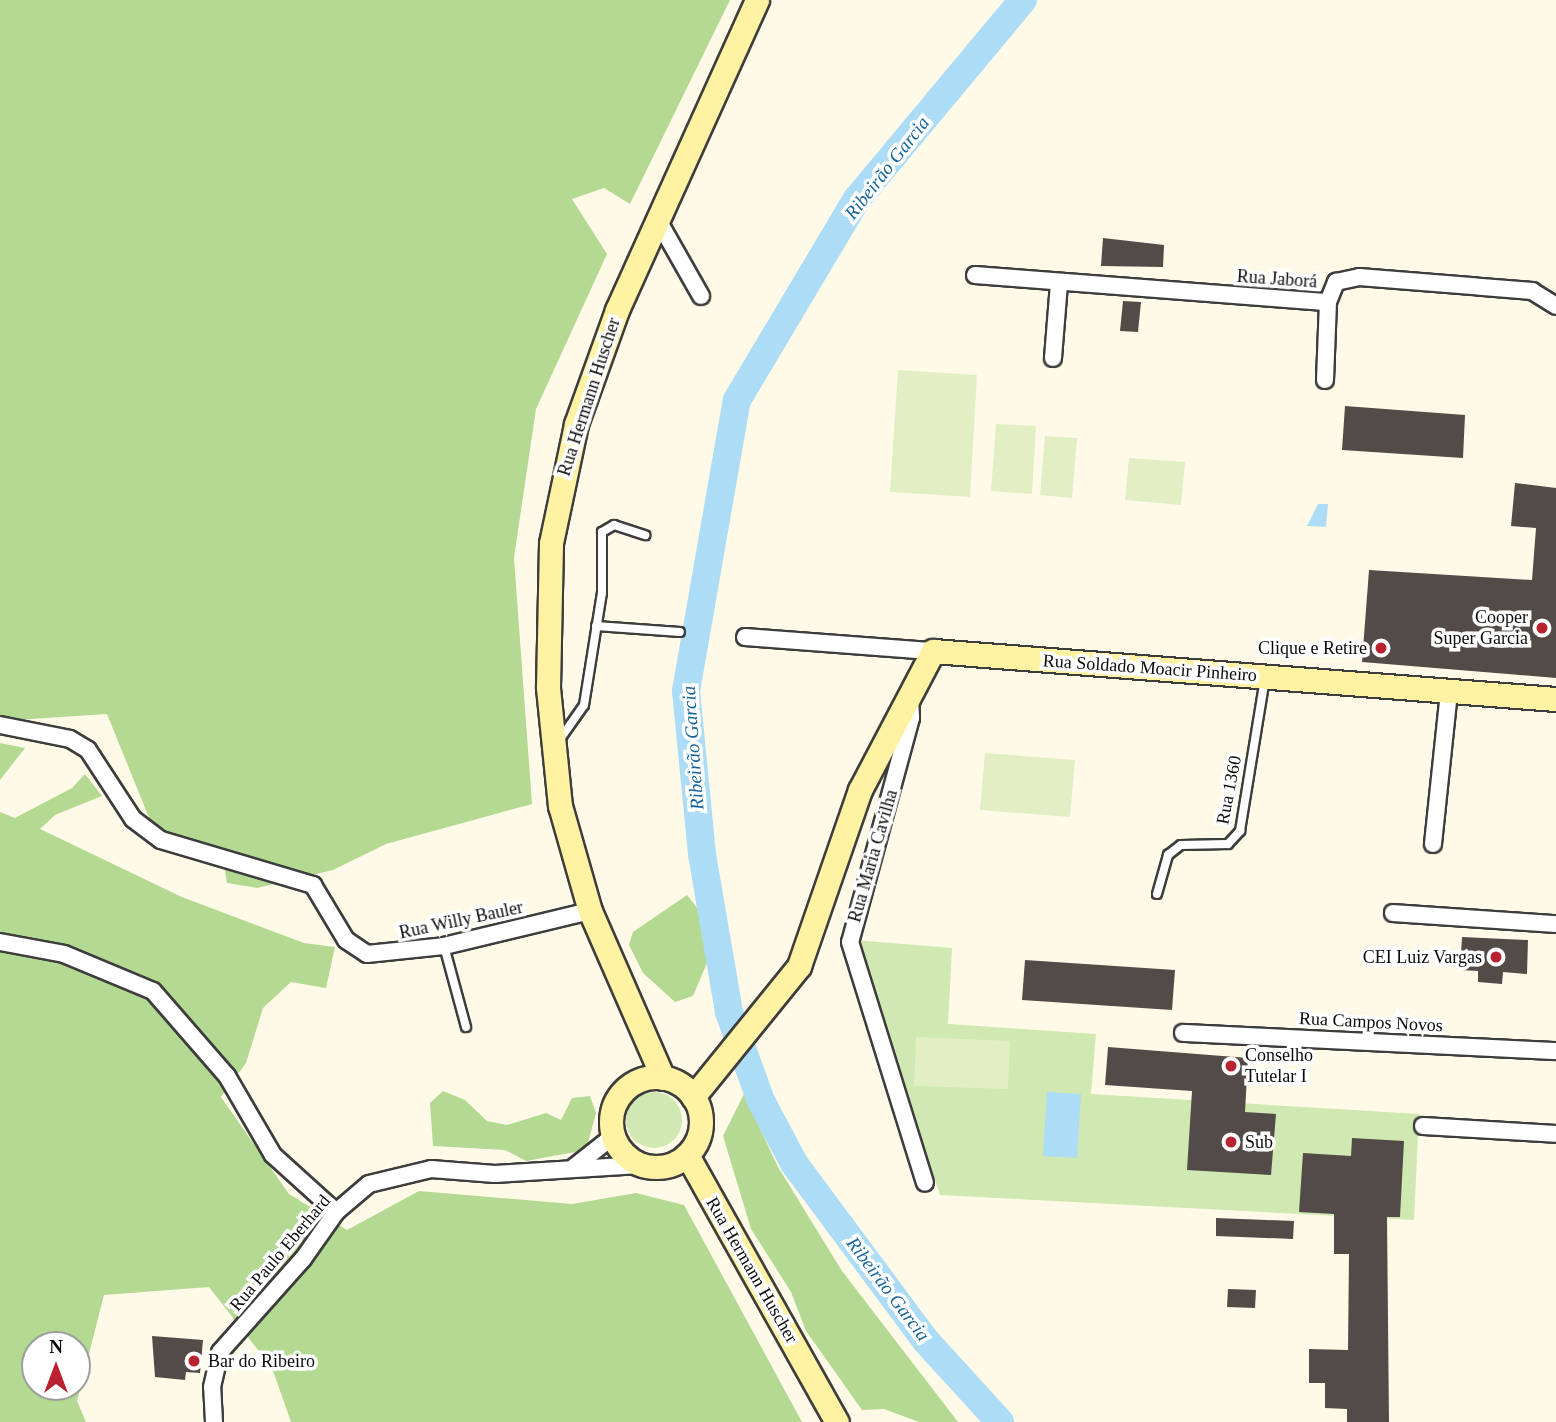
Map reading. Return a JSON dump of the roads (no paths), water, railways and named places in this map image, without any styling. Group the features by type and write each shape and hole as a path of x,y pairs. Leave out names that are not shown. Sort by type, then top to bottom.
{"main road":[{"name":"Rua Hermann Huscher","path":"663,1078 590,911 560,806 553,747 547,628 561,482 617,310 757,0"},
{"name":"Rua Soldado Moacir Pinheiro","path":"933,651 1556,699"},
{"name":"Rua Maria Cavilha","path":"909,696 933,651"},
{"path":"693,1097 778,996 810,943 860,790 909,696"},
{"name":"Rua Hermann Huscher","path":"631,1085 636,1018"},
{"path":"663,1078 693,1097 701,1121 687,1155 665,1167 640,1165 612,1137 614,1104 631,1085 663,1078"},
{"name":"Rua Hermann Huscher","path":"687,1155 732,1243 814,1371 837,1422"}],"street":[{"path":"659,222 701,296"},
{"name":"Rua Jaborá","path":"975,275 1059,284 1328,302 1336,282 1359,277 1532,291 1556,306"},
{"path":"1053,358 1059,284"},
{"path":"1325,380 1328,302"},
{"name":"Rua Soldado Moacir Pinheiro","path":"745,637 933,651"},
{"path":"1433,844 1449,691"},
{"name":"Rua Maria Cavilha","path":"909,696 911,718 849,942 925,1183"},
{"name":"Rua Willy Bauler","path":"0,725 71,739 88,750 133,819 161,840 292,878 319,890 354,949 382,955 444,946 590,911"},
{"path":"1393,913 1556,924"},
{"path":"0,942 20,941 64,954 153,990 228,1076 273,1155 336,1212"},
{"name":"Rua Campos Novos","path":"1183,1033 1556,1051"},
{"path":"1423,1126 1556,1134"},
{"path":"569,1170 612,1137"},
{"name":"Rua Paulo Eberhard","path":"214,1422 212,1387 220,1352 303,1259 336,1212 369,1184 403,1172 569,1170 640,1165"}],"lane":[{"path":"553,747 584,705 596,626 602,532 614,525 645,534"},
{"path":"596,626 680,632"},
{"name":"Rua 1360","path":"1157,894 1168,855 1181,845 1228,844 1240,831 1265,676"},
{"path":"444,946 466,1027"}],"water":[{"path":"1318,504 1328,504 1326,527 1307,526"},
{"path":"1047,1092 1081,1094 1077,1158 1043,1156"}],"waterway":[{"name":"Ribeirão Garcia","path":"1000,1422 926,1341 794,1163 761,1101 729,1012 702,854 686,691 737,400 857,199 1023,0"}],"place":[{"name":"Cooper Super Garcia","path":"1542,628"},
{"name":"Clique e Retire","path":"1381,648"},
{"name":"CEI Luiz Vargas","path":"1496,957"},
{"name":"Conselho Tutelar I","path":"1231,1066"},
{"name":"Sub","path":"1231,1142"},
{"name":"Bar do Ribeiro","path":"194,1361"}]}
